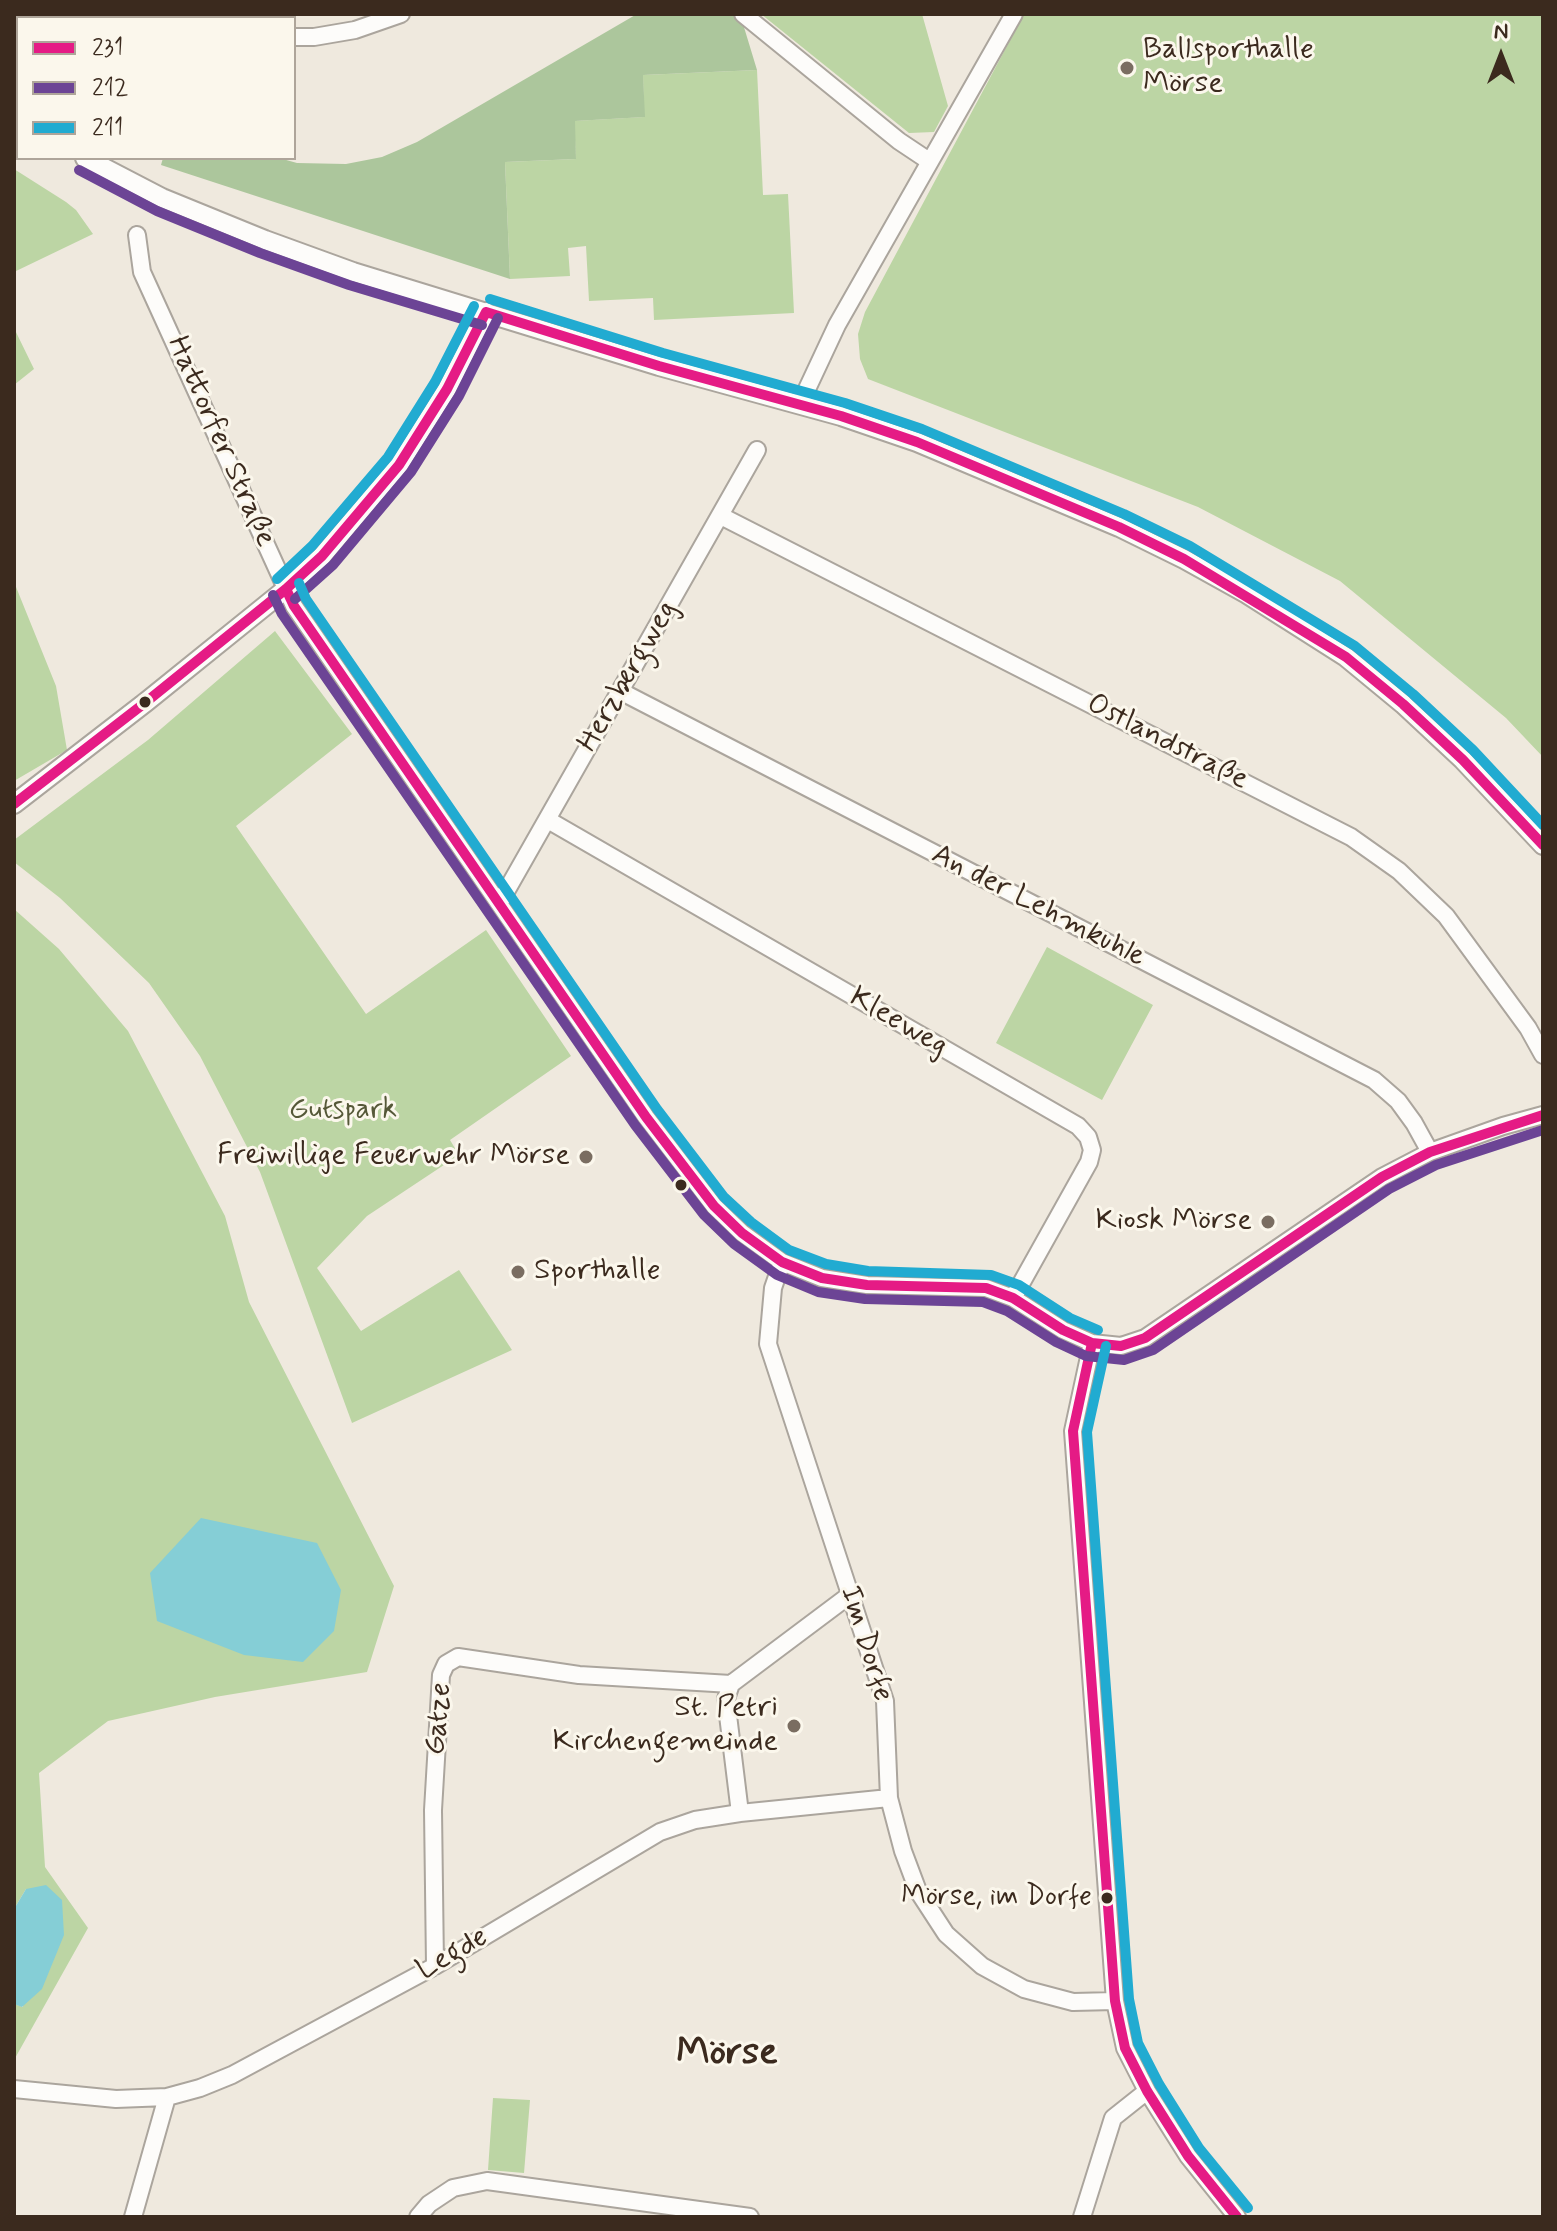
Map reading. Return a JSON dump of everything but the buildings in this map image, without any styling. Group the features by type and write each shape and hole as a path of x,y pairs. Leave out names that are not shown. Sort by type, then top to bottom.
{"street":[{"path":"296,37 355,30 401,14"},
{"path":"743,14 899,141 929,161"},
{"path":"800,404 837,325 1014,14"},
{"path":"89,160 162,198 353,272 659,366 800,404 917,442 1119,527 1247,594 1346,657 1403,704 1473,770 1543,845"},
{"name":"Hattorfer Straße","path":"137,235 142,272 294,606 500,902 562,997 714,1206 742,1233 782,1262 822,1278 867,1285 986,1288 1013,1298 1063,1330 1092,1343"},
{"path":"14,804 102,738 286,589 322,556 399,465 447,389 486,312"},
{"name":"Herzbergweg","path":"500,902 757,450"},
{"name":"Ostlandstraße","path":"721,516 1351,837 1399,871 1446,916 1520,1015 1543,1055"},
{"name":"An der Lehmkuhle","path":"620,691 1374,1080 1398,1101 1430,1152"},
{"name":"Kleeweg","path":"548,820 1078,1126 1088,1137 1092,1150 1089,1162 1013,1298"},
{"path":"1237,2217 1188,2156 1147,2091 1125,2048 1115,2001 1073,1431 1092,1343 1121,1346 1145,1338 1382,1177 1430,1152 1543,1115"},
{"name":"Im Dorfe","path":"782,1262 773,1288 768,1344 885,1701 889,1798 903,1851 918,1891 946,1934 982,1966 1024,1989 1073,2002 1115,2001"},
{"path":"740,1813 726,1699 731,1684 851,1594"},
{"name":"Gatze","path":"435,1966 433,1810 441,1675 446,1664 458,1657 579,1675 731,1684"},
{"name":"Legde","path":"14,2089 116,2099 167,2097 232,2075 435,1966 660,1832 695,1820 740,1813 889,1798"},
{"path":"1082,2217 1113,2118 1147,2091"},
{"path":"133,2217 167,2097"},
{"path":"418,2217 429,2204 453,2188 487,2181 750,2217"}],"green space":[{"path":"637,14 740,14 757,70 643,75 645,117 575,121 576,159 505,162 510,279 161,165 162,160 286,160 346,164 382,157 417,142"},
{"path":"761,14 922,14 948,106 934,132 909,133"},
{"path":"1024,14 1543,14 1543,757 1506,718 1340,581 1198,507 868,379 860,359 858,334 865,312"},
{"path":"757,70 763,195 788,194 794,313 654,320 653,298 589,301 586,246 568,248 570,276 510,279 505,162 576,159 574,121 644,117 643,75"},
{"path":"14,169 76,210 93,234 14,272"},
{"path":"14,328 34,369 14,385"},
{"path":"14,582 56,686 67,750 14,781"},
{"name":"Gutspark","path":"275,631 352,734 236,826 366,1014 486,930 571,1056 450,1140 459,1155 367,1216 317,1268 361,1331 459,1270 512,1350 352,1423 260,1172 200,1056 149,983 60,898 14,862 14,840 148,740"},
{"path":"14,909 59,949 128,1031 225,1216 249,1302 394,1586 367,1672 215,1697 108,1721 39,1773 45,1867 88,1928 14,2060 14,2004 23,2007 26,1889 14,1909"},
{"path":"1047,947 1153,1005 1102,1100 996,1043"},
{"path":"493,2098 530,2100 524,2173 488,2170"}],"water":[{"path":"201,1518 317,1543 341,1590 334,1631 303,1662 244,1655 157,1621 150,1573"},
{"path":"46,1885 62,1900 64,1935 42,1989 22,2007 14,2004 14,1909 26,1889"}],"transit line":[{"name":"212","path":"79,170 157,211 260,253 349,285 482,325"},
{"name":"211","path":"490,299 663,353 845,403 922,429 1124,514 1190,546 1355,646 1473,750 1543,825"},
{"name":"211","path":"277,579 312,546 388,457 435,382 474,306"},
{"name":"231","path":"486,312 659,366 841,416 917,442 1119,527 1184,559 1346,657 1463,760 1543,845"},
{"name":"231","path":"14,804 146,702 286,589 322,556 399,465 447,389 486,312"},
{"name":"212","path":"295,599 333,565 411,472 459,396 498,318"},
{"name":"211","path":"299,583 306,599 657,1109 724,1197 789,1250 826,1264 868,1271 991,1275 1019,1285 1070,1318 1098,1330"},
{"name":"231","path":"286,589 294,606 646,1117 714,1206 742,1233 782,1262 822,1278 867,1285 986,1288 1013,1298 1063,1330 1092,1343 1121,1346 1145,1338 1382,1177 1430,1152 1543,1115"},
{"name":"212","path":"273,595 282,614 635,1125 704,1215 734,1244 777,1275 818,1292 865,1299 983,1302 1007,1311 1056,1342 1086,1356 1124,1360 1153,1350 1389,1189 1436,1165 1543,1130"},
{"name":"231","path":"1092,1343 1073,1431 1115,2001 1125,2048 1147,2091 1188,2156 1237,2217"},
{"name":"211","path":"1106,1346 1087,1432 1129,1999 1138,2043 1159,2084 1199,2148 1248,2208"}],"place":[{"name":"Ballsporthalle Mörse","path":"1127,68"},
{"name":"Freiwillige Feuerwehr Mörse","path":"586,1157"},
{"name":"Kiosk Mörse","path":"1268,1222"},
{"name":"Sporthalle","path":"518,1272"},
{"name":"St. Petri Kirchengemeinde","path":"794,1726"},
{"name":"Mörse, im Dorfe","path":"1107,1898"}],"district":[{"name":"Mörse","path":"727,2055"}]}
